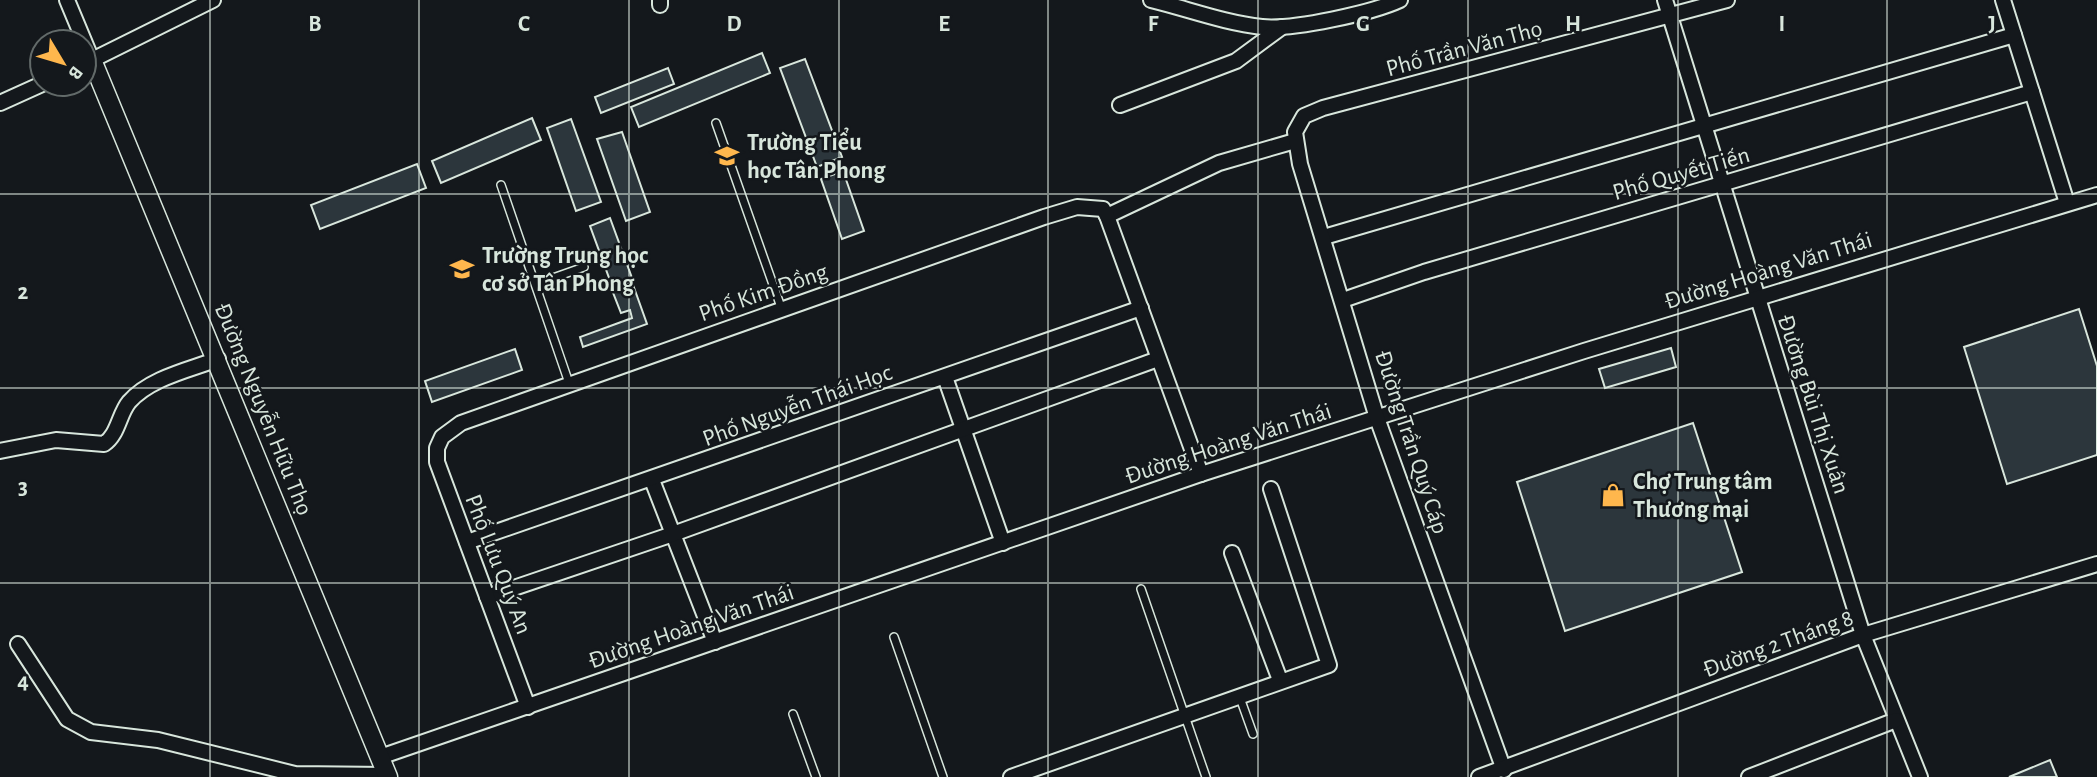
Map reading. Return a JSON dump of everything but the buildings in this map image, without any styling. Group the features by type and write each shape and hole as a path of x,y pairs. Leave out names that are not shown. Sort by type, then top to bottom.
{"street":[{"path":"67,0 76,28"},
{"path":"98,57 213,0"},
{"path":"1152,0 1244,24 1282,27"},
{"path":"1213,15 1216,0"},
{"path":"1119,105 1236,61 1282,27 1348,7 1401,0"},
{"name":"Đường Bùi Thị Xuân","path":"1665,0 1863,635 1920,777"},
{"name":"Phố Trần Văn Thọ","path":"1298,123 1304,116 1322,108 1670,18 1727,0"},
{"path":"2003,0 2067,204"},
{"name":"Phố Quyết Tiến","path":"1324,237 2014,35"},
{"name":"Đường Nguyễn Hữu Thọ","path":"98,85 218,359 388,776"},
{"path":"0,103 28,90"},
{"name":"Phố Quyết Tiến","path":"1343,300 1424,272 2032,92"},
{"name":"Đường Trần Quý Cáp","path":"1298,123 1295,141 1377,418 1504,770"},
{"path":"1201,474 1105,213 1219,163 1295,141"},
{"name":"Đường Hoàng Văn Thái","path":"380,757 1201,474 1756,298 2097,195"},
{"name":"Phố Kim Đồng","path":"442,437 461,423 569,383 1044,217 1077,207 1105,213"},
{"name":"Phố Nguyễn Thái Học","path":"467,542 652,480 1141,308"},
{"path":"0,451 55,440 104,444 112,437 127,404 137,394 161,381 218,359"},
{"path":"487,597 673,534 1158,359"},
{"path":"945,376 1003,543"},
{"name":"Phố Lưu Quý An","path":"442,437 437,448 437,463 528,707"},
{"path":"652,480 715,642"},
{"path":"1012,777 1280,680 1329,665 1271,489"},
{"path":"1232,552 1280,680"},
{"name":"Đường 2 Tháng 8","path":"1479,777 1504,770 1863,635 2097,564"},
{"path":"18,644 66,719 91,732 158,740 295,774 388,776"},
{"path":"1749,777 1896,720"}],"lane":[{"path":"716,122 782,310"},
{"path":"501,185 569,383"},
{"path":"536,284 584,267"},
{"path":"1141,589 1206,777"},
{"path":"894,637 943,777"},
{"path":"1239,695 1253,734"},
{"path":"793,714 816,777"}],"place":[{"name":"Trường Tiểu học Tân Phong","path":"727,156"},
{"name":"Trường Trung học cơ sở Tân Phong","path":"462,269"},
{"name":"Chợ Trung tâm Thương mại","path":"1613,495"}]}
